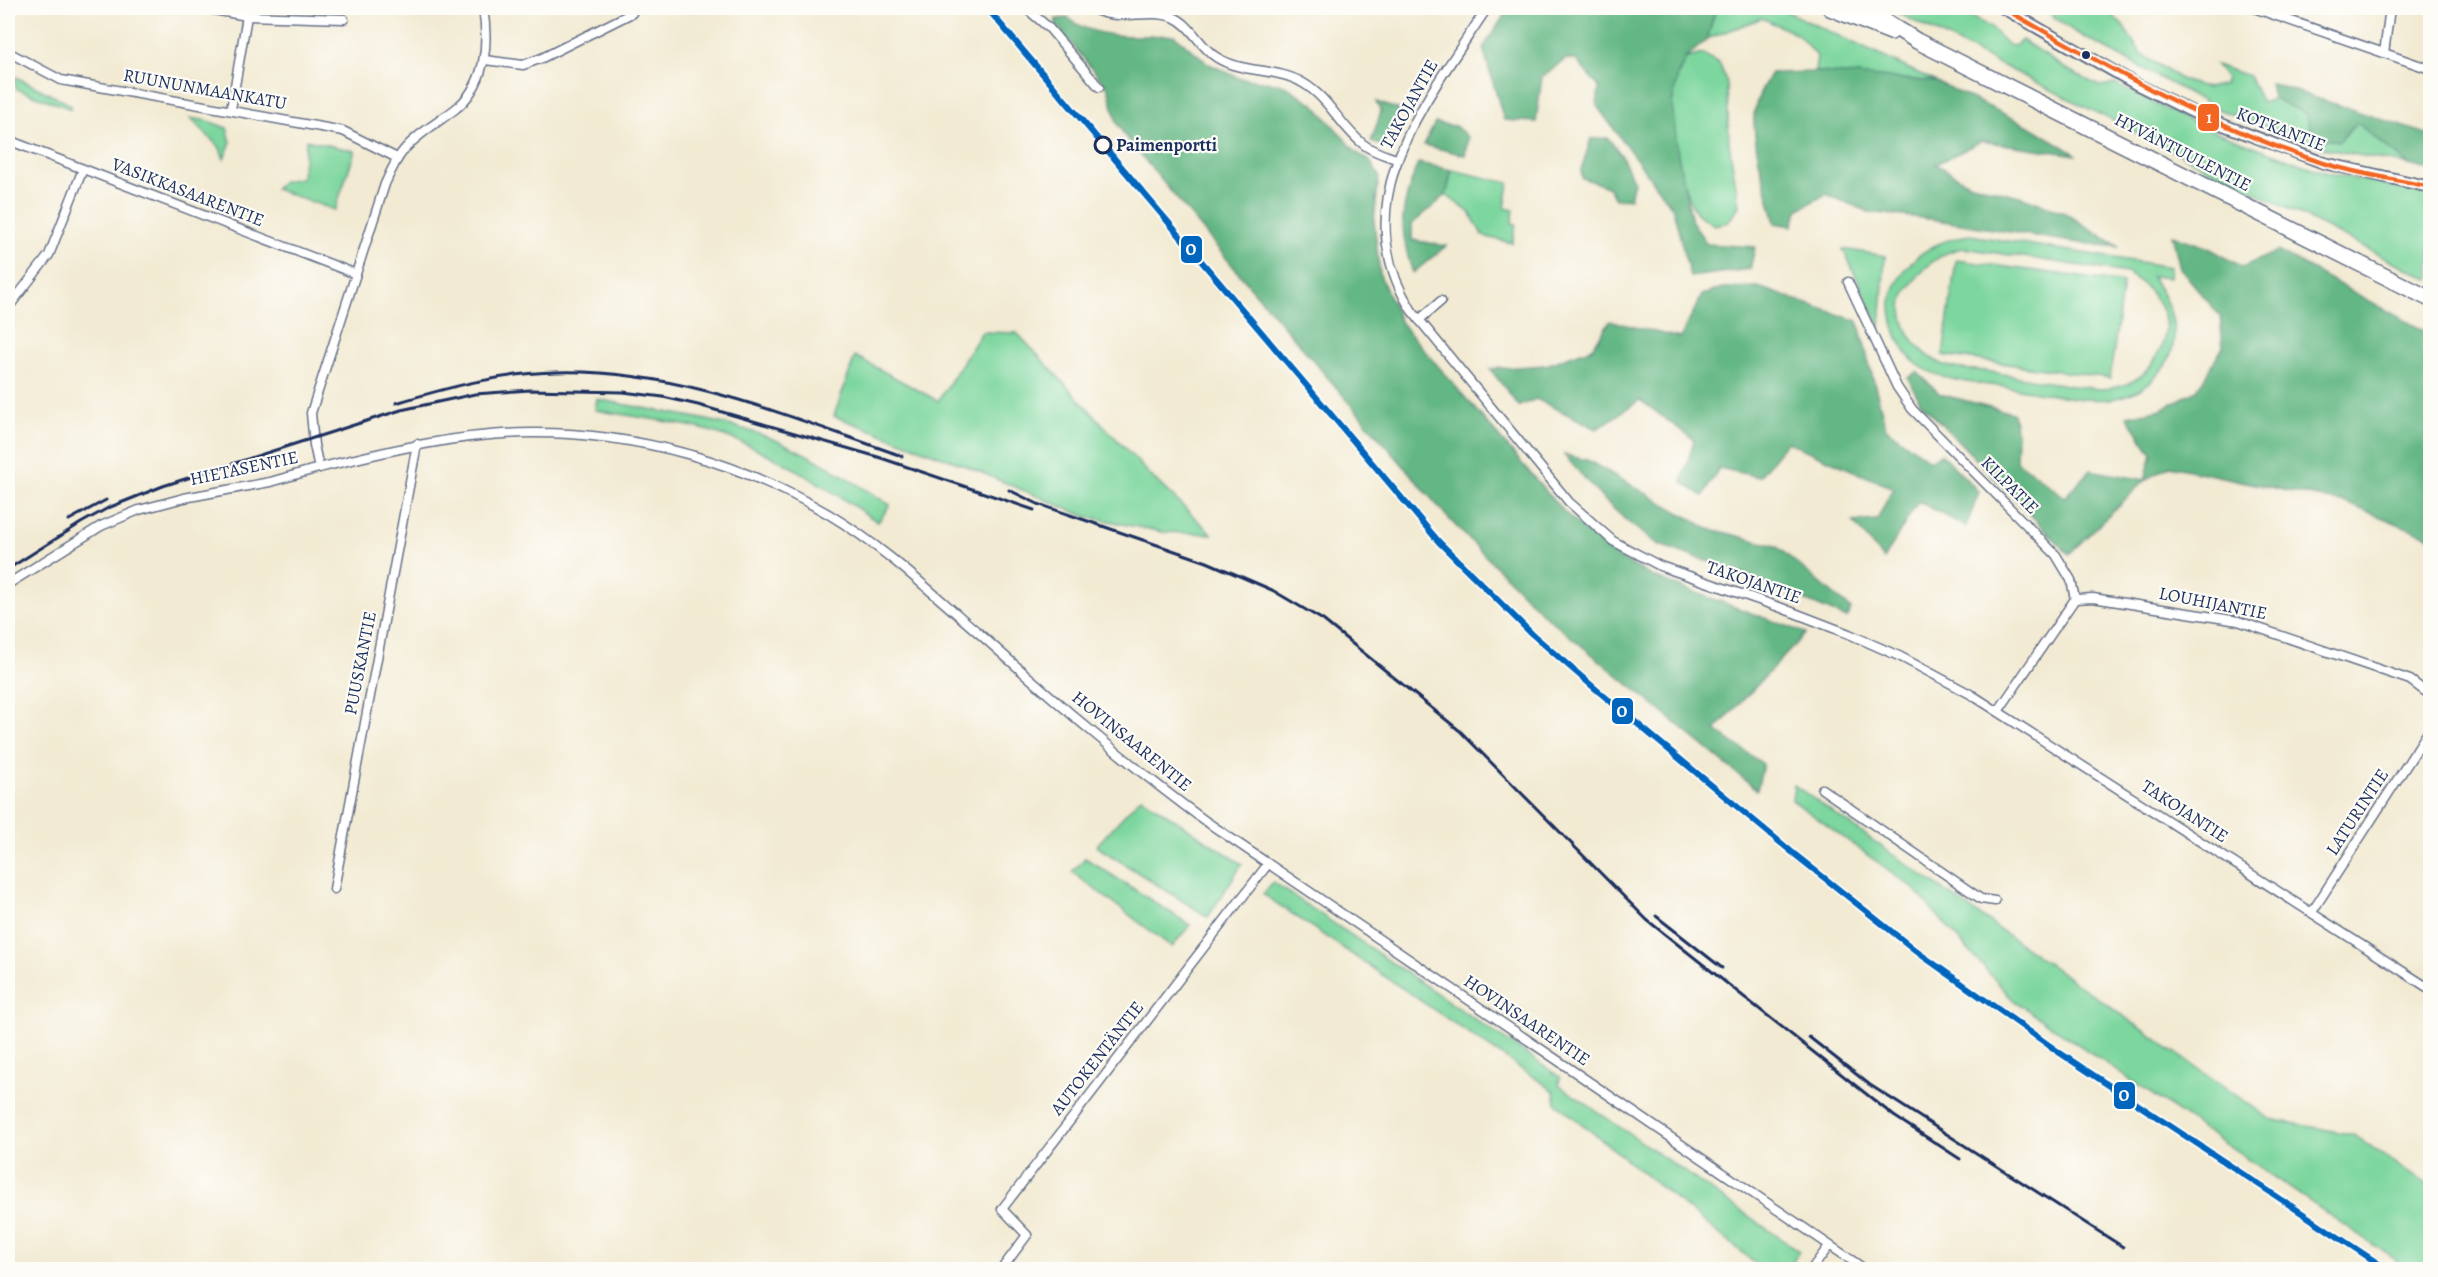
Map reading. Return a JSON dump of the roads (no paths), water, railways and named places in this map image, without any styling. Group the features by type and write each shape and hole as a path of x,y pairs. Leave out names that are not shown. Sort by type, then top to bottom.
{"highway":[{"name":"HYVÄNTUULENTIE","path":"1830,8 1917,41"},
{"name":"HYVÄNTUULENTIE","path":"1864,8 1917,41 2430,299"}],"street":[{"path":"203,8 247,16 344,19"},
{"path":"483,8 485,60 522,65 542,58 632,13 631,8"},
{"path":"1026,8 1049,28 1099,87"},
{"path":"1092,8 1109,14 1164,15 1178,19 1216,57 1241,67 1281,73 1302,82 1319,94 1364,145 1396,159"},
{"name":"TAKOJANTIE","path":"1487,8 1415,121 1396,159 1388,201 1389,251 1403,297 1419,320 1569,502 1614,541 1660,566 1779,607 1890,652 1999,710 2430,989"},
{"name":"KOTKANTIE","path":"2002,8 2136,84 2205,118 2324,163 2430,187"},
{"path":"2254,8 2430,69"},
{"path":"2384,53 2390,8"},
{"path":"231,110 247,16"},
{"name":"RUUNUNMAANKATU","path":"8,52 61,80 343,131 398,158"},
{"name":"HIETASENTIE","path":"8,584 101,526 139,510 184,498 270,482 319,468 311,430 311,413 385,184 398,158 418,137 457,108 471,92 485,60"},
{"name":"VASIKKASAARENTIE","path":"8,140 356,274"},
{"path":"8,308 49,255 83,169"},
{"name":"KILPATIE","path":"1848,282 1897,387 1912,409 2056,555 2072,580 2075,599"},
{"path":"1419,320 1441,301"},
{"name":"HOVINSAARENTIE","path":"319,468 417,444 532,433 586,434 639,443 698,457 732,468 791,494 831,516 869,542 1161,789 1829,1246 1866,1269"},
{"name":"PUUSKANTIE","path":"334,889 417,444"},
{"name":"LOUHIJANTIE","path":"2075,599 2093,598 2238,621 2410,680 2430,695"},
{"path":"1999,710 2075,599"},
{"name":"LATURINTIE","path":"2312,912 2430,729"},
{"path":"1822,789 1981,899 1995,900"},
{"name":"AUTOKENTÄNTIE","path":"1001,1269 1027,1235 1002,1209 1268,864"},
{"path":"1811,1269 1829,1246"}],"railway":[{"path":"396,403 456,386 516,375 557,372 602,373 646,378 733,398 902,456"},
{"path":"8,569 108,508 163,486 401,410 475,394 530,390 623,392 663,397 698,405 878,457 1034,510"},
{"path":"1009,490 1038,504 1207,562 1272,590 1323,620 1460,731 1647,920 1894,1116 1960,1159"},
{"path":"69,520 106,500"},
{"path":"1656,916 1722,968"},
{"path":"1809,1037 1870,1085 2123,1247"}],"place":[{"name":"Paimenportti","path":"1103,145"}]}
